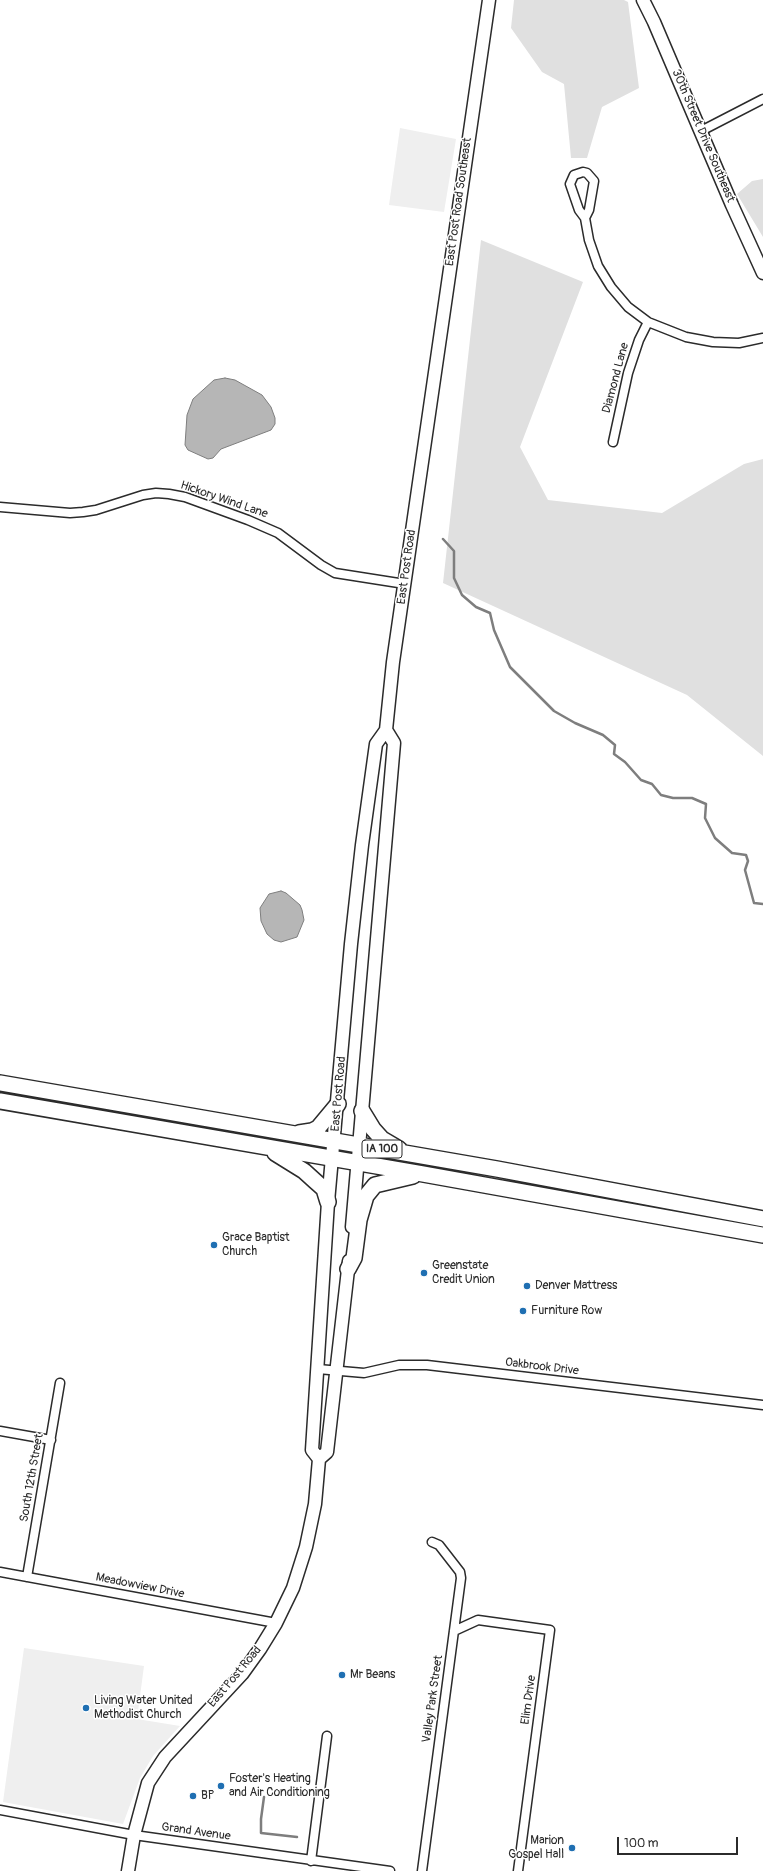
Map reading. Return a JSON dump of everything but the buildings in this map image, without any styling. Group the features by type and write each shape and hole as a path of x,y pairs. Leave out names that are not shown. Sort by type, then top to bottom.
{"highway":[{"name":"IA 100","path":"0,1083 407,1153 763,1219"},
{"name":"IA 100","path":"0,1101 423,1174 763,1235"},
{"path":"295,1134 312,1132 323,1122 338,1104"},
{"path":"362,1112 373,1129 382,1139 407,1153"},
{"path":"267,1148 304,1171 324,1189 328,1202"},
{"path":"348,1269 354,1258 359,1220 366,1196 375,1185 387,1181 423,1174"}],"main road":[{"name":"East Post Road Southeast","path":"430,404 489,0"},
{"name":"30th Street Drive Southeast","path":"643,0 654,22 763,273"},
{"name":"East Post Road","path":"128,1871 134,1835 148,1783 161,1762 242,1674 276,1623 293,1588 306,1547 315,1504 319,1459 312,1450 328,1202 338,1104 351,944 362,845 376,744 386,730 393,662 430,404"},
{"name":"East Post Road","path":"319,1459 327,1452 348,1269 358,1163 394,744 386,730"}],"street":[{"path":"701,131 763,99"},
{"path":"585,218 589,210 594,181 587,173 583,172 574,175 570,184 579,210 585,218 589,240 598,266 611,287 628,307 648,322 686,337 713,342 739,343 763,338"},
{"name":"Diamond Lane","path":"613,442 628,373 639,340 648,322"},
{"name":"Hickory Wind Lane","path":"0,507 70,513 96,510 142,495 156,493 185,497 248,520 278,533 334,573 405,584"},
{"name":"Oakbrook Drive","path":"318,1369 364,1373 399,1365 427,1365 763,1405"},
{"name":"South 12th Street","path":"27,1577 60,1383"},
{"path":"0,1431 50,1440"},
{"name":"Valley Park Street","path":"422,1871 461,1578 460,1572 439,1545 432,1542"},
{"name":"Meadowview Drive","path":"0,1572 276,1623"},
{"name":"Elim Drive","path":"454,1631 478,1620 550,1630 518,1871"},
{"path":"311,1861 327,1736"},
{"name":"Grand Avenue","path":"0,1810 134,1835 390,1871"}],"shaded area":[{"path":"514,0 624,0 628,2 639,88 602,107 587,158 571,158 564,84 542,72 511,28"},
{"path":"400,128 456,139 444,212 389,205"},
{"path":"763,179 763,237 737,194 752,181"},
{"path":"481,240 583,282 520,447 548,500 662,513 744,464 763,459 763,756 687,695 443,583"},
{"path":"225,378 235,380 262,395 271,407 275,418 275,424 271,430 221,449 213,458 208,459 188,450 185,445 187,415 193,399 214,380"},
{"path":"281,891 286,893 300,905 304,920 297,937 281,942 274,940 267,934 261,921 260,908 269,894"},
{"path":"24,1648 144,1666 137,1719 180,1726 153,1756 140,1778 123,1824 3,1802"}],"waterway":[{"path":"443,539 454,551 454,578 462,595 476,607 490,613 494,630 510,667 554,711 575,723 603,735 615,745 614,754 625,762 641,780 652,784 661,795 673,798 692,798 706,804 705,818 715,838 732,853 746,855 748,861 745,870 754,903 763,904"},
{"path":"264,1797 261,1833 297,1837"}],"place":[{"name":"Grace Baptist Church","path":"214,1245"},
{"name":"Greenstate Credit Union","path":"424,1273"},
{"name":"Denver Mattress","path":"527,1286"},
{"name":"Furniture Row","path":"523,1311"},
{"name":"Mr Beans","path":"342,1675"},
{"name":"Living Water United Methodist Church","path":"86,1708"},
{"name":"Foster's Heating and Air Conditioning","path":"221,1786"},
{"name":"BP","path":"193,1796"},
{"name":"Marion Gospel Hall","path":"572,1848"}]}
